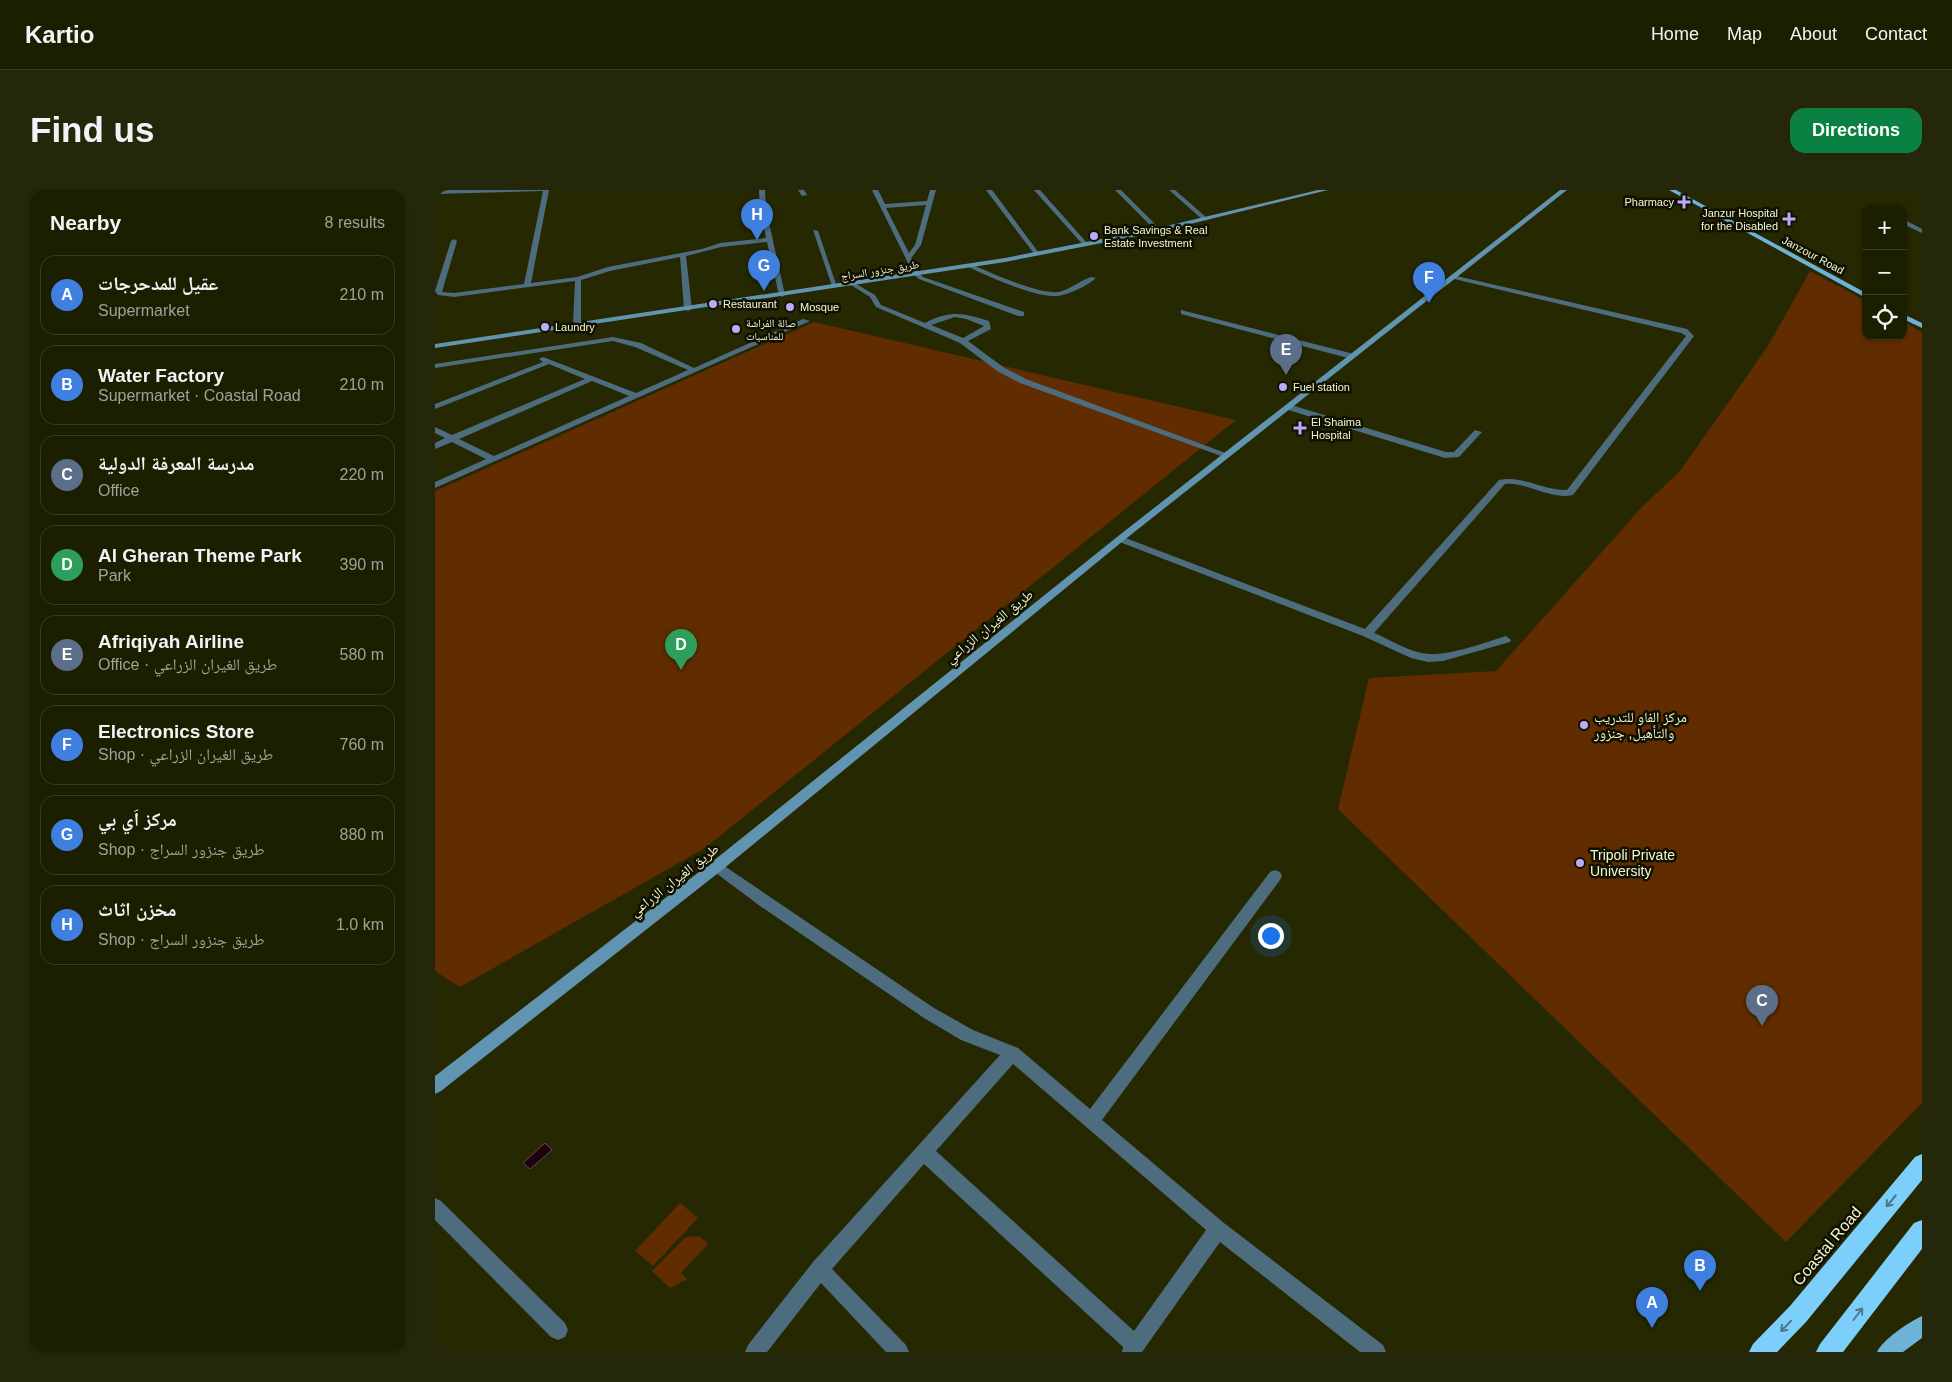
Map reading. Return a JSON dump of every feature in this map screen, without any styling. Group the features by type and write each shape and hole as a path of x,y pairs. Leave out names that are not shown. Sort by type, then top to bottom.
{"highway":[{"name":"Coastal Road","path":"1761,1352 1798,1314 1922,1164"},
{"path":"1827,1352 1922,1231"}],"main road":[{"name":"Janzour Road","path":"1672,190 1864,295"},
{"name":"Janzour Road","path":"1680,190 1862,289"},
{"path":"1907,313 1922,321"},
{"path":"1907,318 1922,326"},
{"path":"1887,1352 1922,1326"}],"street":[{"path":"435,192 541,190"},
{"path":"527,286 546,190"},
{"path":"762,190 763,209 782,295"},
{"path":"875,190 916,274 921,278 1021,314"},
{"path":"909,257 918,245 933,190"},
{"path":"989,190 1037,254"},
{"path":"1037,190 1086,245"},
{"path":"1118,190 1158,230"},
{"path":"1172,190 1205,219"},
{"name":"طريق جنزور السراج","path":"435,346 971,266 1158,230 1325,190"},
{"name":"طريق الغيران الزراعي","path":"435,1086 717,866 1120,539 1564,190"},
{"path":"883,206 929,203"},
{"path":"1907,223 1922,231"},
{"path":"815,231 835,286"},
{"path":"454,241 438,292 440,294 454,295 579,279 608,269 709,250 720,245 769,240"},
{"path":"683,254 688,309"},
{"path":"971,266 988,274 1051,294 1064,292 1093,278"},
{"path":"1367,634 1501,482 1510,480 1556,492 1570,493 1690,336 1684,331 1452,277"},
{"path":"577,325 579,279"},
{"path":"853,284 873,296 878,306 963,341 1000,369 1023,381 1227,455"},
{"path":"1184,312 1351,356"},
{"path":"924,326 947,315 955,314 986,323 988,327 963,341"},
{"path":"435,486 806,321"},
{"path":"435,366 613,339 638,345 693,370"},
{"path":"522,352 551,361 635,396"},
{"path":"435,407 551,361"},
{"path":"435,446 591,379"},
{"path":"1288,407 1445,455 1456,455 1478,432"},
{"path":"435,430 493,459"},
{"path":"1120,539 1367,634 1411,654 1428,658 1443,657 1506,640"},
{"path":"717,866 765,902 929,1013 967,1035 1012,1054 1218,1229 1376,1352"},
{"path":"1092,1120 1275,876"},
{"path":"755,1352 820,1269 1012,1054"},
{"path":"925,1153 1133,1349 1218,1229"},
{"path":"435,1207 558,1330"},
{"path":"820,1269 899,1352"}],"shaded area":[{"path":"1810,271 1862,299 1862,340 1907,340 1907,323 1922,332 1922,1103 1786,1242 1338,809 1369,678 1496,671 1640,509 1680,471 1768,346"},
{"path":"814,322 1236,420 705,848 460,987 435,971 435,491"},
{"path":"545,1143 552,1150 530,1169 523,1163"},
{"path":"680,1203 698,1218 653,1266 635,1251"},
{"path":"700,1237 708,1244 681,1273 687,1279 670,1288 652,1271 685,1238"}],"place":[{"name":"Pharmacy","path":"1684,202"},
{"name":"Janzur Hospital for the Disabled","path":"1789,219"},
{"name":"Bank Savings & Real Estate Investment","path":"1094,236"},
{"name":"مخزن اثاث","path":"757,240"},
{"name":"مركز اَي بي","path":"764,291"},
{"name":"Electronics Store","path":"1429,303"},
{"name":"Restaurant","path":"713,304"},
{"name":"Mosque","path":"790,307"},
{"name":"Laundry","path":"545,327"},
{"name":"صالة الفراشة للمناسبات","path":"736,329"},
{"name":"Afriqiyah Airline","path":"1286,375"},
{"name":"Fuel station","path":"1283,387"},
{"name":"El Shaima Hospital","path":"1300,428"},
{"name":"Al Gheran Theme Park","path":"681,670"},
{"name":"مركز الفاو للتدريب والتأهيل, جنزور","path":"1584,725"},
{"name":"Tripoli Private University","path":"1580,863"},
{"name":"مدرسة المعرفة الدولية","path":"1762,1026"},
{"name":"Water Factory","path":"1700,1291"},
{"name":"عقيل للمدحرجات","path":"1652,1328"}]}
